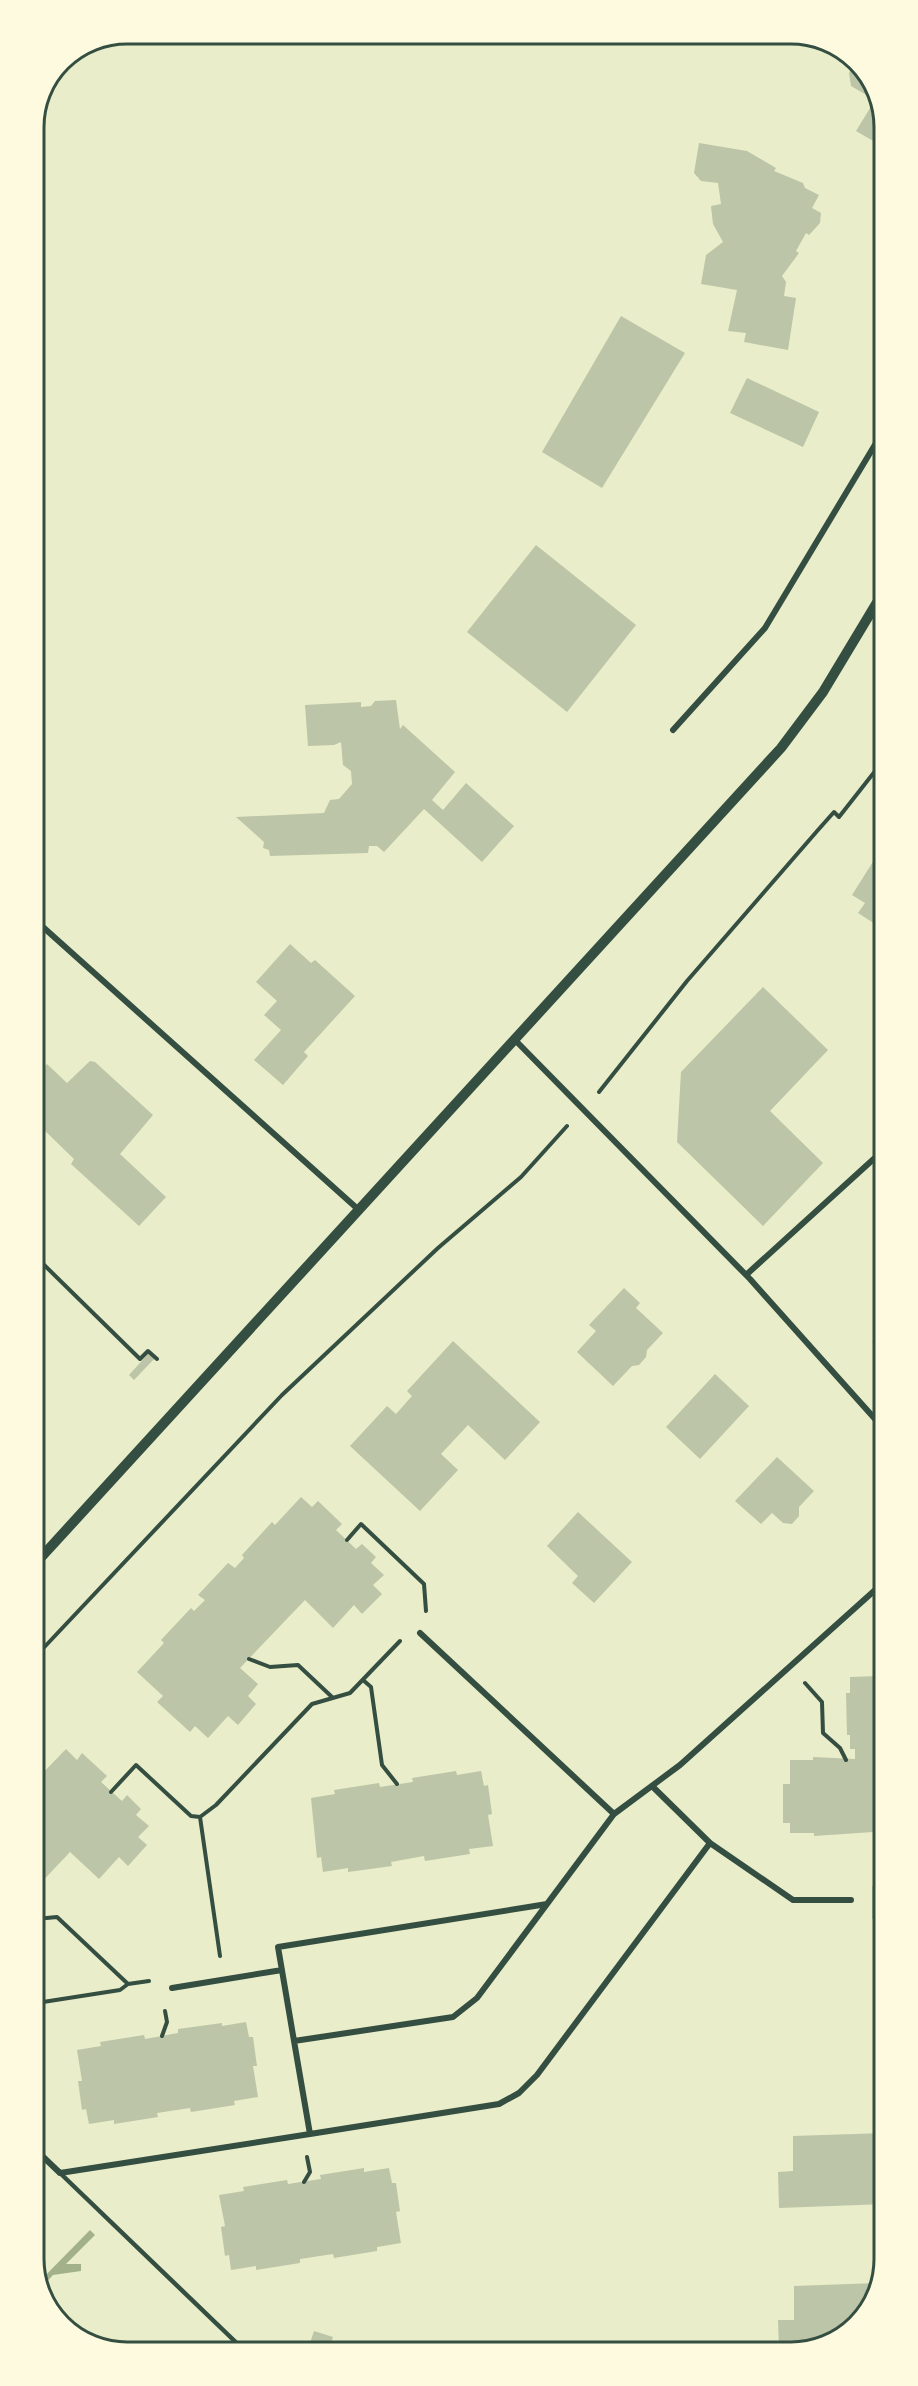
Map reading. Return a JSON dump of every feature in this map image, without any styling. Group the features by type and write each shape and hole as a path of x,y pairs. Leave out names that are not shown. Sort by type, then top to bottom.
{"street":[{"path":"673,730 765,628 874,446"},
{"path":"44,1554 516,1041 781,748 823,692 874,607"},
{"path":"44,928 360,1211"},
{"path":"516,1041 585,1108 746,1275 874,1418"},
{"path":"746,1275 874,1159"},
{"path":"294,2041 453,2018 477,1998 614,1814 653,1787 874,1591"},
{"path":"420,1633 614,1814"},
{"path":"653,1787 710,1843 793,1900 852,1900"},
{"path":"44,2158 60,2173 499,2104 519,2093 537,2075 710,1843"},
{"path":"310,2134 278,1947 548,1904"},
{"path":"172,1988 282,1970"}],"lane":[{"path":"60,2173 236,2342"}],"path":[{"path":"44,1647 282,1395 438,1248 521,1177 585,1108 687,981 818,830 834,812 839,817 874,772"},
{"path":"44,1265 140,1359 148,1351 156,1359"},
{"path":"346,1540 361,1524 424,1584 426,1613 420,1620"},
{"path":"111,1792 136,1765 191,1816 200,1817 216,1805 312,1704 350,1693 405,1635"},
{"path":"249,1659 270,1667 298,1665 332,1697"},
{"path":"791,1667 822,1702 823,1733 840,1748 846,1760"},
{"path":"363,1680 371,1687 382,1765 396,1784"},
{"path":"200,1817 221,1959"},
{"path":"44,1918 57,1917 129,1984"},
{"path":"44,2002 120,1990 129,1984 160,1979"},
{"path":"162,2036 167,2022 164,2000"}],"shaded area":[{"path":"90,2230 95,2235 66,2264 81,2264 81,2271 53,2275 46,2282 45,2276"}],"building":[{"path":"851,69 854,72 868,96 851,86 849,73"},
{"path":"872,105 874,141 856,131"},
{"path":"699,143 747,151 776,168 774,171 803,183 805,188 819,195 812,208 821,213 820,223 809,235 806,233 796,251 799,253 782,276 786,282 784,296 796,298 788,350 744,342 746,333 728,331 737,290 701,284 706,255 723,242 713,224 711,206 721,204 718,183 701,181 694,173"},
{"path":"621,316 685,353 602,488 542,452"},
{"path":"747,378 819,412 803,447 730,413"},
{"path":"536,545 636,625 567,712 467,632"},
{"path":"396,700 400,729 403,725 455,772 432,800 443,810 466,783 514,826 482,862 424,809 384,852 377,846 369,846 368,853 270,856 269,850 263,848 264,842 236,817 324,813 330,800 339,799 352,784 351,771 343,765 341,742 334,745 308,746 305,705 361,702 361,707 371,706 375,701"},
{"path":"874,860 874,923 858,913 865,903 852,895"},
{"path":"290,944 311,963 315,960 355,996 304,1052 308,1056 283,1085 254,1060 281,1030 264,1015 277,1001 256,982"},
{"path":"763,987 828,1050 770,1111 823,1163 763,1226 677,1142 681,1072"},
{"path":"90,1061 95,1062 153,1115 120,1154 166,1197 139,1226 71,1164 74,1159 44,1130 44,1068 47,1064 67,1083"},
{"path":"624,1288 640,1303 636,1308 663,1333 647,1350 646,1357 639,1365 632,1366 613,1386 577,1352 596,1331 589,1325"},
{"path":"453,1341 540,1422 505,1460 468,1425 441,1454 458,1470 420,1511 350,1446 387,1406 396,1414 412,1396 407,1391"},
{"path":"149,1353 155,1358 134,1380 129,1375"},
{"path":"715,1374 749,1406 700,1459 666,1427"},
{"path":"777,1457 814,1491 799,1507 799,1516 792,1524 783,1523 772,1513 761,1524 735,1501"},
{"path":"301,1497 312,1507 318,1501 342,1524 336,1530 356,1549 362,1544 376,1557 371,1563 384,1575 373,1585 382,1594 362,1614 354,1605 333,1628 305,1600 240,1668 258,1684 248,1696 256,1704 238,1725 228,1716 208,1738 195,1726 190,1732 157,1702 163,1696 137,1672 164,1643 161,1640 191,1608 194,1611 205,1600 198,1595 228,1563 235,1568 244,1558 242,1555 272,1522 275,1525"},
{"path":"578,1512 632,1562 594,1603 572,1583 578,1576 547,1546"},
{"path":"874,1676 874,1838 873,1832 814,1836 814,1833 790,1833 790,1823 783,1823 783,1784 790,1784 790,1760 813,1760 813,1757 855,1759 855,1749 850,1749 850,1735 847,1735 846,1693 850,1693 850,1677"},
{"path":"66,1749 77,1760 82,1753 107,1776 101,1782 122,1801 127,1795 141,1809 136,1815 149,1826 138,1837 147,1845 128,1866 119,1857 99,1879 70,1852 44,1880 44,1772"},
{"path":"456,1771 457,1775 481,1771 484,1786 488,1785 492,1814 488,1815 493,1846 469,1849 470,1854 425,1861 424,1856 391,1862 392,1866 348,1872 348,1868 323,1872 321,1857 317,1858 311,1798 335,1794 334,1790 379,1783 380,1787 413,1782 412,1778"},
{"path":"872,1886 874,1886 874,1919 872,1919"},
{"path":"246,2022 249,2037 253,2037 257,2066 253,2066 258,2097 234,2101 235,2105 191,2112 190,2108 157,2113 158,2117 114,2124 114,2120 89,2124 86,2109 82,2110 78,2081 82,2081 77,2050 101,2046 100,2042 144,2035 145,2039 178,2033 178,2029"},
{"path":"874,2133 874,2204 779,2208 778,2172 793,2171 793,2136"},
{"path":"364,2168 364,2172 389,2168 392,2183 396,2183 400,2211 396,2212 401,2243 377,2247 377,2251 334,2258 333,2254 300,2259 300,2263 256,2270 256,2266 231,2270 229,2255 225,2256 221,2227 225,2226 219,2195 244,2191 243,2187 287,2180 288,2184 321,2179 320,2175"},
{"path":"871,2283 857,2310 838,2328 813,2340 779,2342 778,2320 794,2320 794,2286"},
{"path":"314,2331 333,2337 331,2342 310,2342"}]}
